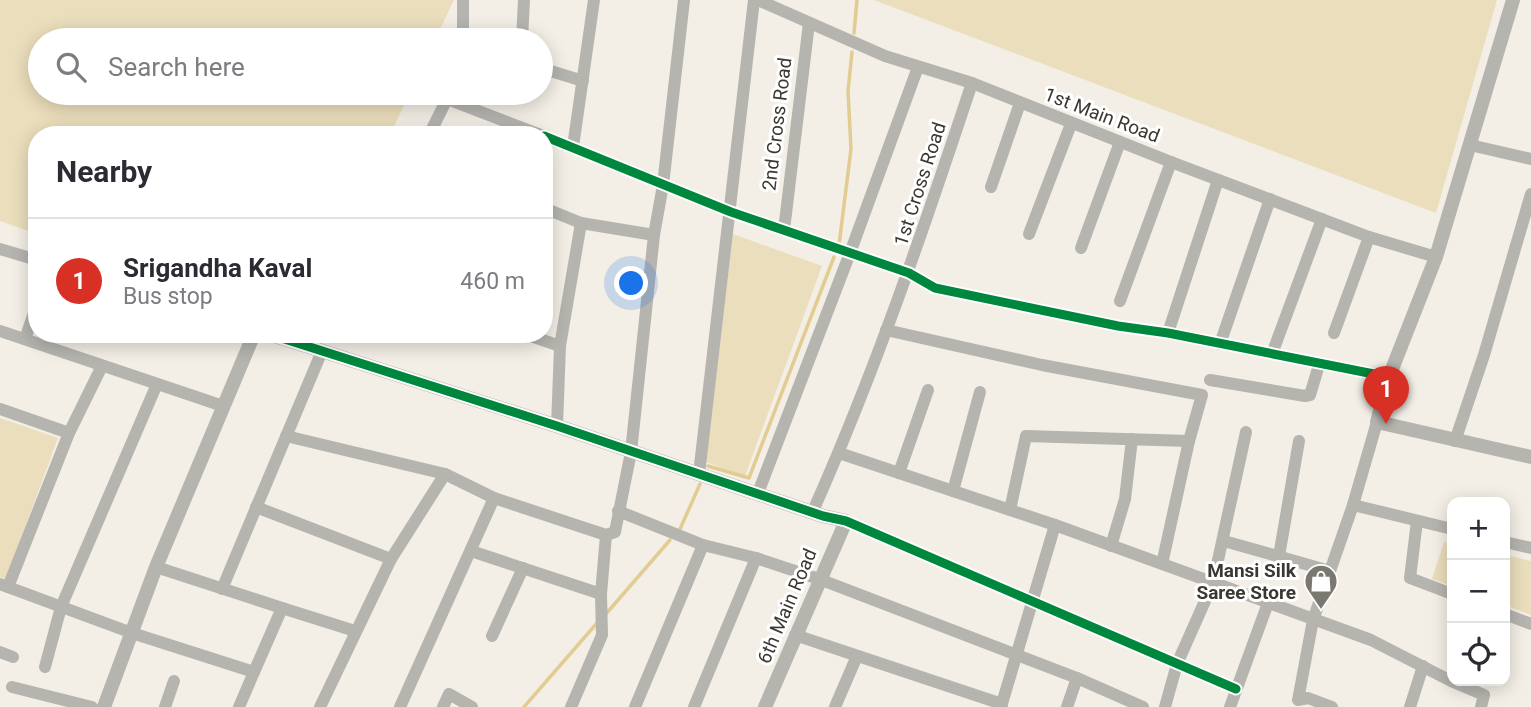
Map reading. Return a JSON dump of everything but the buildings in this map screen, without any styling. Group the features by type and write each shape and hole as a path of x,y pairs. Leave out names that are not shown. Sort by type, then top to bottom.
{"street":[{"path":"463,0 463,28"},
{"path":"523,28 524,0"},
{"path":"573,147 594,0"},
{"path":"286,436 445,474 494,498 606,535 615,532 631,452 654,235 663,185 684,0"},
{"path":"699,474 756,0"},
{"name":"1st Main Road","path":"756,0 885,56 972,83 1218,180 1370,237 1436,257"},
{"path":"1297,703 1313,620 1353,505 1389,377 1436,257 1513,0"},
{"name":"2nd Cross Road","path":"784,230 809,23"},
{"path":"758,493 918,67"},
{"path":"553,72 583,81"},
{"name":"1st Cross Road","path":"814,511 909,273 972,83"},
{"path":"991,187 1020,103"},
{"path":"434,126 444,105"},
{"path":"463,105 519,126"},
{"path":"1030,234 1071,124"},
{"path":"553,139 731,212 909,273 935,288 1040,311 1389,377"},
{"path":"1081,248 1121,142"},
{"path":"1470,145 1531,159"},
{"path":"1120,301 1171,162"},
{"path":"1168,334 1218,180"},
{"path":"1455,441 1484,355 1531,194"},
{"path":"1220,344 1269,199"},
{"path":"553,212 580,223 654,235"},
{"path":"1272,354 1322,219"},
{"path":"557,426 560,346 580,223"},
{"path":"1334,332 1370,237"},
{"path":"0,248 28,257"},
{"path":"886,330 1041,365 1202,395 1162,564"},
{"path":"0,331 28,341"},
{"path":"25,340 28,331"},
{"path":"34,343 223,406"},
{"path":"104,707 156,566 250,343"},
{"path":"297,343 557,426 823,516 846,521 1236,689"},
{"path":"551,343 560,346"},
{"path":"222,589 321,351"},
{"path":"1210,380 1305,396 1310,395 1314,388 1319,365"},
{"path":"102,366 69,433 4,586 132,633 254,672"},
{"path":"45,667 61,607 157,384"},
{"path":"899,473 928,390"},
{"path":"953,491 980,392"},
{"path":"0,409 69,433"},
{"path":"1377,422 1531,457"},
{"path":"1165,707 1177,664 1213,583 1246,432"},
{"path":"1010,510 1026,436 1189,441"},
{"path":"1111,545 1125,499 1132,439"},
{"path":"1279,556 1299,441"},
{"path":"839,453 1055,525 1371,640 1484,695 1481,707"},
{"path":"320,707 391,559 445,474"},
{"path":"400,707 494,498"},
{"path":"1353,505 1447,528"},
{"path":"256,507 391,559"},
{"path":"618,510 703,545 756,558 819,579 1077,678 1117,702 1143,707"},
{"name":"6th Main Road","path":"765,707 846,521"},
{"path":"1417,521 1410,578 1447,592"},
{"path":"795,635 1001,706 1055,525"},
{"path":"571,707 602,635 601,593 606,535"},
{"path":"1224,541 1330,571"},
{"path":"1510,543 1531,548"},
{"path":"635,707 703,545"},
{"path":"471,551 601,593"},
{"path":"694,707 756,558"},
{"path":"156,566 355,631"},
{"path":"492,636 523,568"},
{"path":"1230,707 1268,603"},
{"path":"239,707 282,608"},
{"path":"1510,616 1531,624"},
{"path":"0,652 13,657"},
{"path":"835,707 857,656"},
{"path":"1410,707 1423,666"},
{"path":"1067,707 1077,678"},
{"path":"165,707 174,681"},
{"path":"12,687 92,707"},
{"path":"443,707 449,694 472,707"},
{"path":"1297,703 1308,698 1332,707"}],"shaded area":[{"path":"0,0 454,0 441,28 28,28 28,105 404,105 394,126 28,126 28,231 0,221"},
{"path":"874,0 1497,0 1436,213"},
{"path":"733,234 822,266 745,476 706,462"},
{"path":"0,418 58,438 6,579 0,577"},
{"path":"1444,542 1447,543 1447,584 1432,579"},
{"path":"1510,556 1531,561 1531,615 1510,607"}],"waterway":[{"path":"854,33 857,0"},
{"path":"839,245 851,149 848,91 852,52"},
{"path":"708,466 749,478 834,257"},
{"path":"680,529 700,484"},
{"path":"605,615 670,540"},
{"path":"524,707 597,623"}],"cycle path":[{"path":"553,140 731,212 909,273 935,288 1389,377"},
{"path":"297,343 557,426 823,516 846,521 1236,689"}],"place":[{"name":"Srigandha Kaval","path":"1386,424"},
{"name":"Mansi Silk Saree Store","path":"1321,611"}]}
